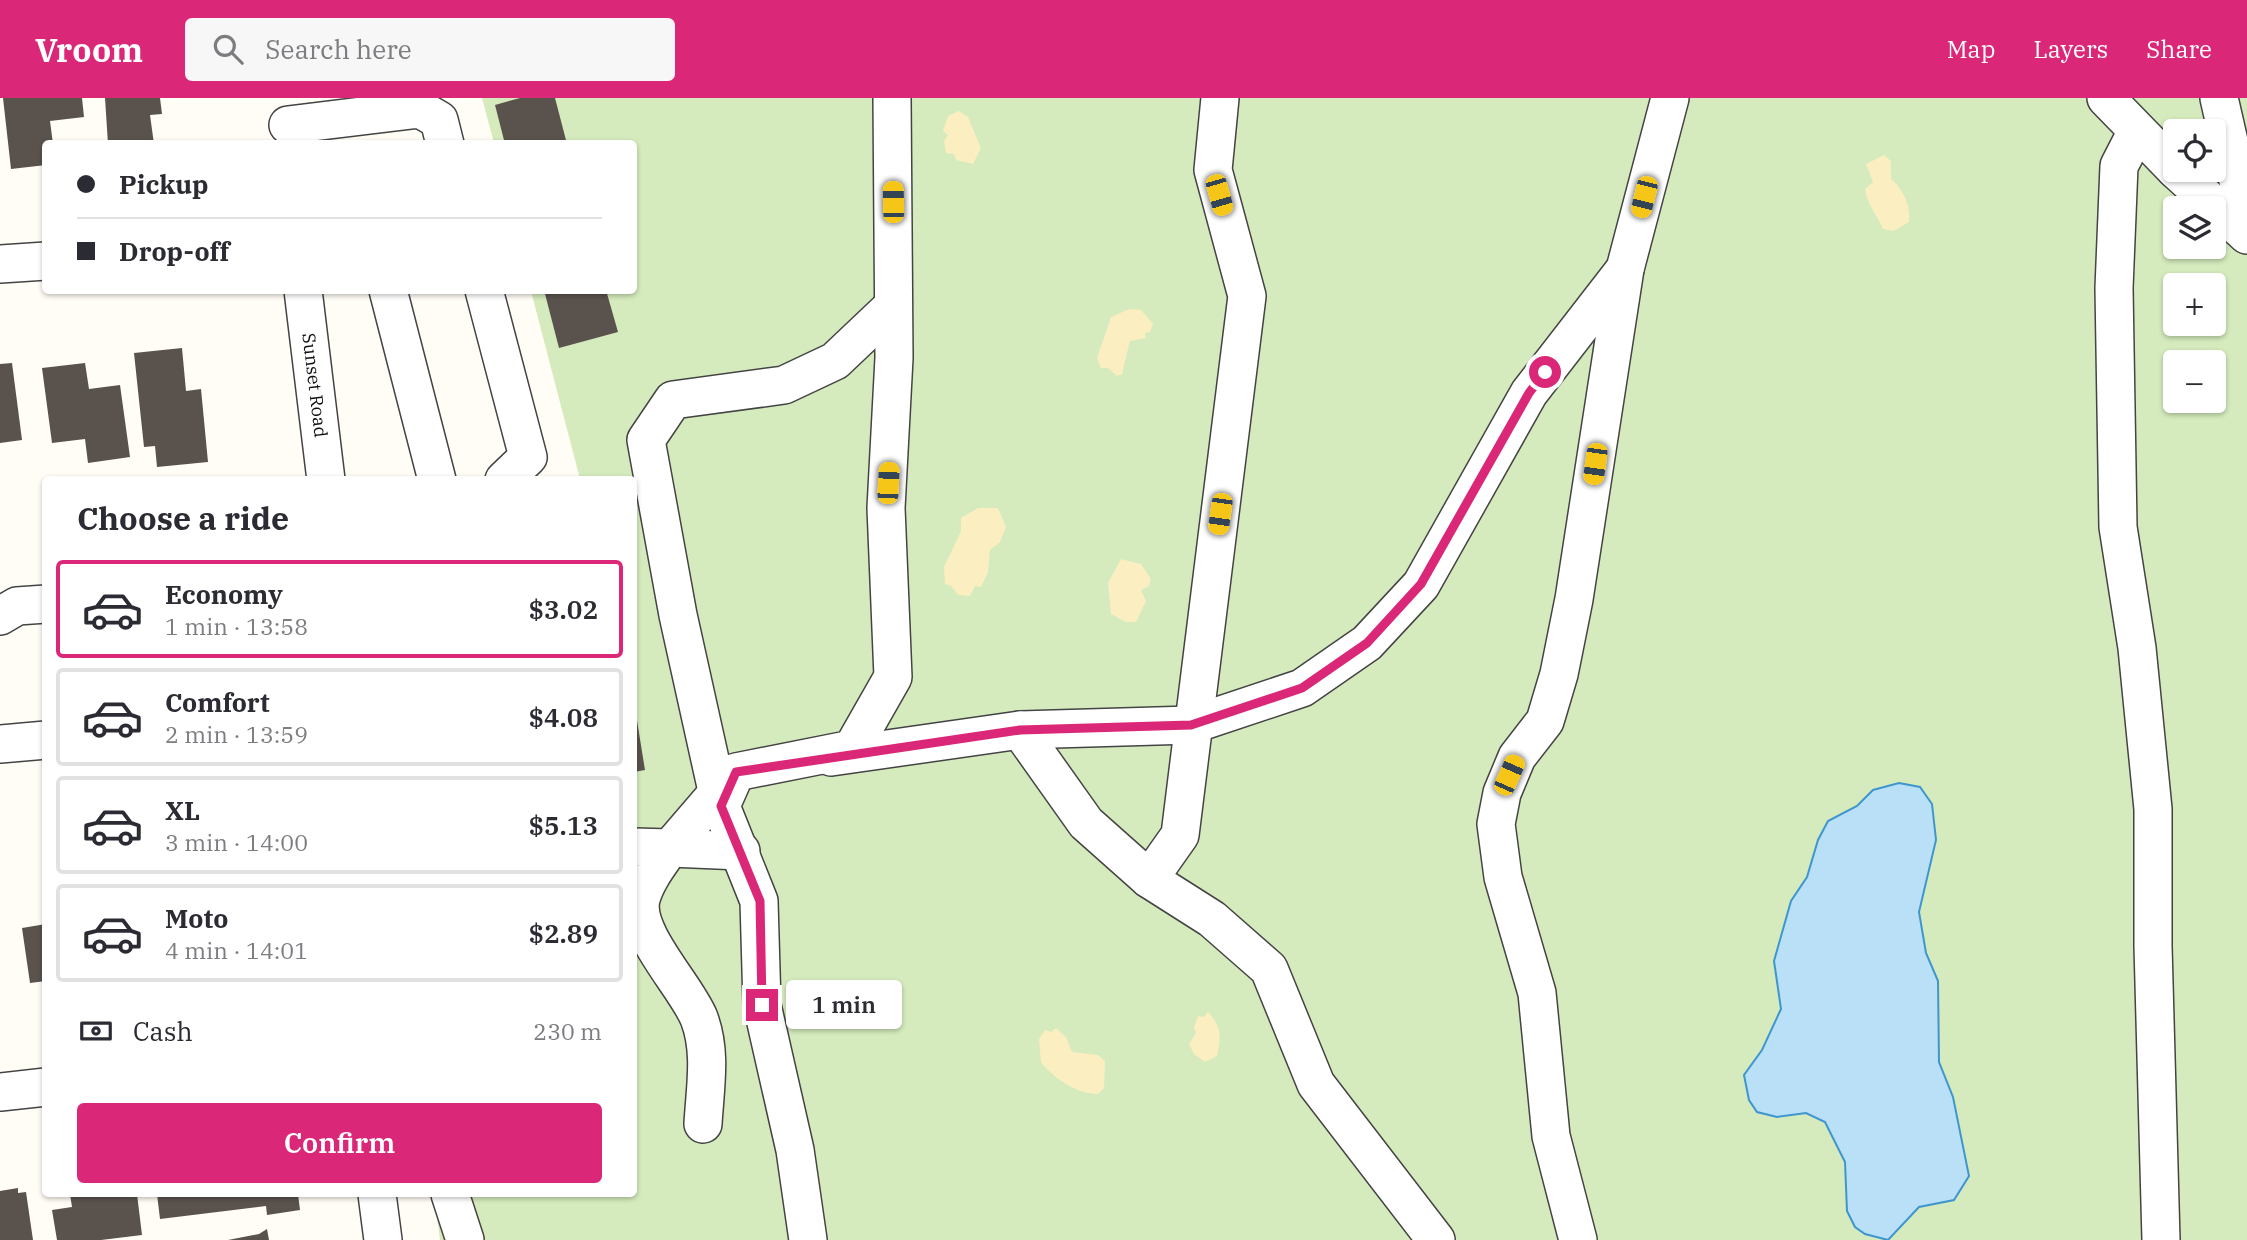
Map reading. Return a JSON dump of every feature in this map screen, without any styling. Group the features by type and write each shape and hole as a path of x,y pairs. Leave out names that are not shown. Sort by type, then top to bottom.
{"street":[{"path":"703,1124 708,1056 699,1017 645,926 640,902 647,882 670,848 726,782 852,749 893,677 886,508 893,306 892,98"},
{"path":"1149,879 1180,835 1191,725 1247,296 1213,170 1220,98"},
{"path":"1578,1240 1551,1136 1537,993 1503,877 1496,824 1502,793 1517,757 1545,721 1559,674 1574,599 1625,269 1670,98"},
{"path":"2106,98 2163,158"},
{"path":"2219,98 2247,220"},
{"path":"288,122 347,131 420,109 442,132"},
{"path":"2137,131 2119,166 2114,288 2118,527 2137,648 2153,808 2153,946 2161,1240"},
{"path":"2188,182 2247,235"},
{"path":"0,264 42,261"},
{"path":"726,782 1020,730 1191,725 1302,688 1367,643 1421,584 1529,393 1625,269"},
{"name":"Sunset Road","path":"303,294 326,476"},
{"path":"389,294 436,476"},
{"path":"485,294 516,468"},
{"path":"808,1240 796,1150 762,1005 760,901 721,806 726,782 678,615 646,440 673,400 784,385 835,361 893,306"},
{"path":"0,616 17,606 42,604"},
{"path":"1020,730 1086,823 1149,879 1212,919 1269,969 1316,1084 1436,1240"},
{"path":"0,744 42,740"},
{"path":"637,847 741,851"},
{"path":"0,1092 42,1087"},
{"path":"377,1197 383,1240"},
{"path":"451,1197 465,1240"}],"green space":[{"path":"482,98 2247,98 2247,1240 440,1240 434,1197 637,1197 637,476 579,476 532,294 637,294 637,140 493,140"}],"sand":[{"path":"959,111 968,117 981,148 973,164 956,160 954,154 946,153 944,141 948,135 943,131 948,116"},
{"path":"1884,155 1891,161 1891,179 1902,193 1909,210 1909,222 1894,231 1883,229 1865,189 1873,182 1866,164"},
{"path":"1129,309 1141,310 1153,324 1150,332 1145,333 1146,338 1130,341 1122,374 1117,376 1108,368 1101,368 1097,358 1111,317"},
{"path":"978,508 998,508 1006,527 1000,542 990,550 988,572 981,587 975,586 970,596 958,595 951,586 945,584 944,567 961,531 961,518"},
{"path":"1121,559 1141,564 1151,579 1149,586 1141,590 1146,601 1136,622 1126,622 1111,614 1108,583"},
{"path":"1208,1012 1216,1022 1220,1038 1217,1056 1205,1062 1194,1054 1189,1044 1196,1033 1194,1027 1198,1016 1204,1017"},
{"path":"1056,1028 1066,1037 1072,1052 1098,1055 1105,1061 1104,1088 1098,1094 1067,1084 1041,1062 1039,1039 1045,1030 1051,1032"}],"water":[{"path":"1899,783 1920,787 1932,804 1936,840 1919,912 1926,953 1938,981 1939,1062 1953,1097 1969,1176 1954,1200 1919,1207 1888,1240 1865,1234 1855,1227 1847,1211 1845,1162 1825,1122 1806,1113 1777,1117 1757,1112 1749,1100 1744,1075 1762,1050 1781,1009 1774,961 1791,901 1807,877 1818,840 1828,821 1857,806 1873,790"}],"building":[{"path":"3,98 82,98 84,117 50,121 52,140 42,140 42,165 11,169"},
{"path":"105,98 160,98 162,114 150,115 153,140 108,140"},
{"path":"520,98 555,98 566,140 504,140 495,105"},
{"path":"545,294 607,294 618,332 559,348"},
{"path":"182,348 186,391 201,389 208,462 157,467 155,446 144,447 134,353"},
{"path":"12,363 22,440 0,443 0,364"},
{"path":"85,363 89,389 120,385 130,457 88,463 85,439 52,443 42,368"},
{"path":"637,721 645,770 637,771"},
{"path":"42,925 42,982 30,983 22,928"},
{"path":"18,1188 18,1193 26,1192 33,1240 0,1240 0,1191"},
{"path":"70,1197 137,1197 142,1235 101,1240 57,1240 52,1210 72,1207"},
{"path":"157,1197 298,1197 300,1210 267,1215 266,1206 160,1219"},
{"path":"267,1229 269,1240 228,1240 259,1234"}],"route":[{"path":"762,1005 760,901 721,806 736,772 1020,730 1191,725 1302,688 1367,643 1421,584 1529,393 1545,372"}]}
